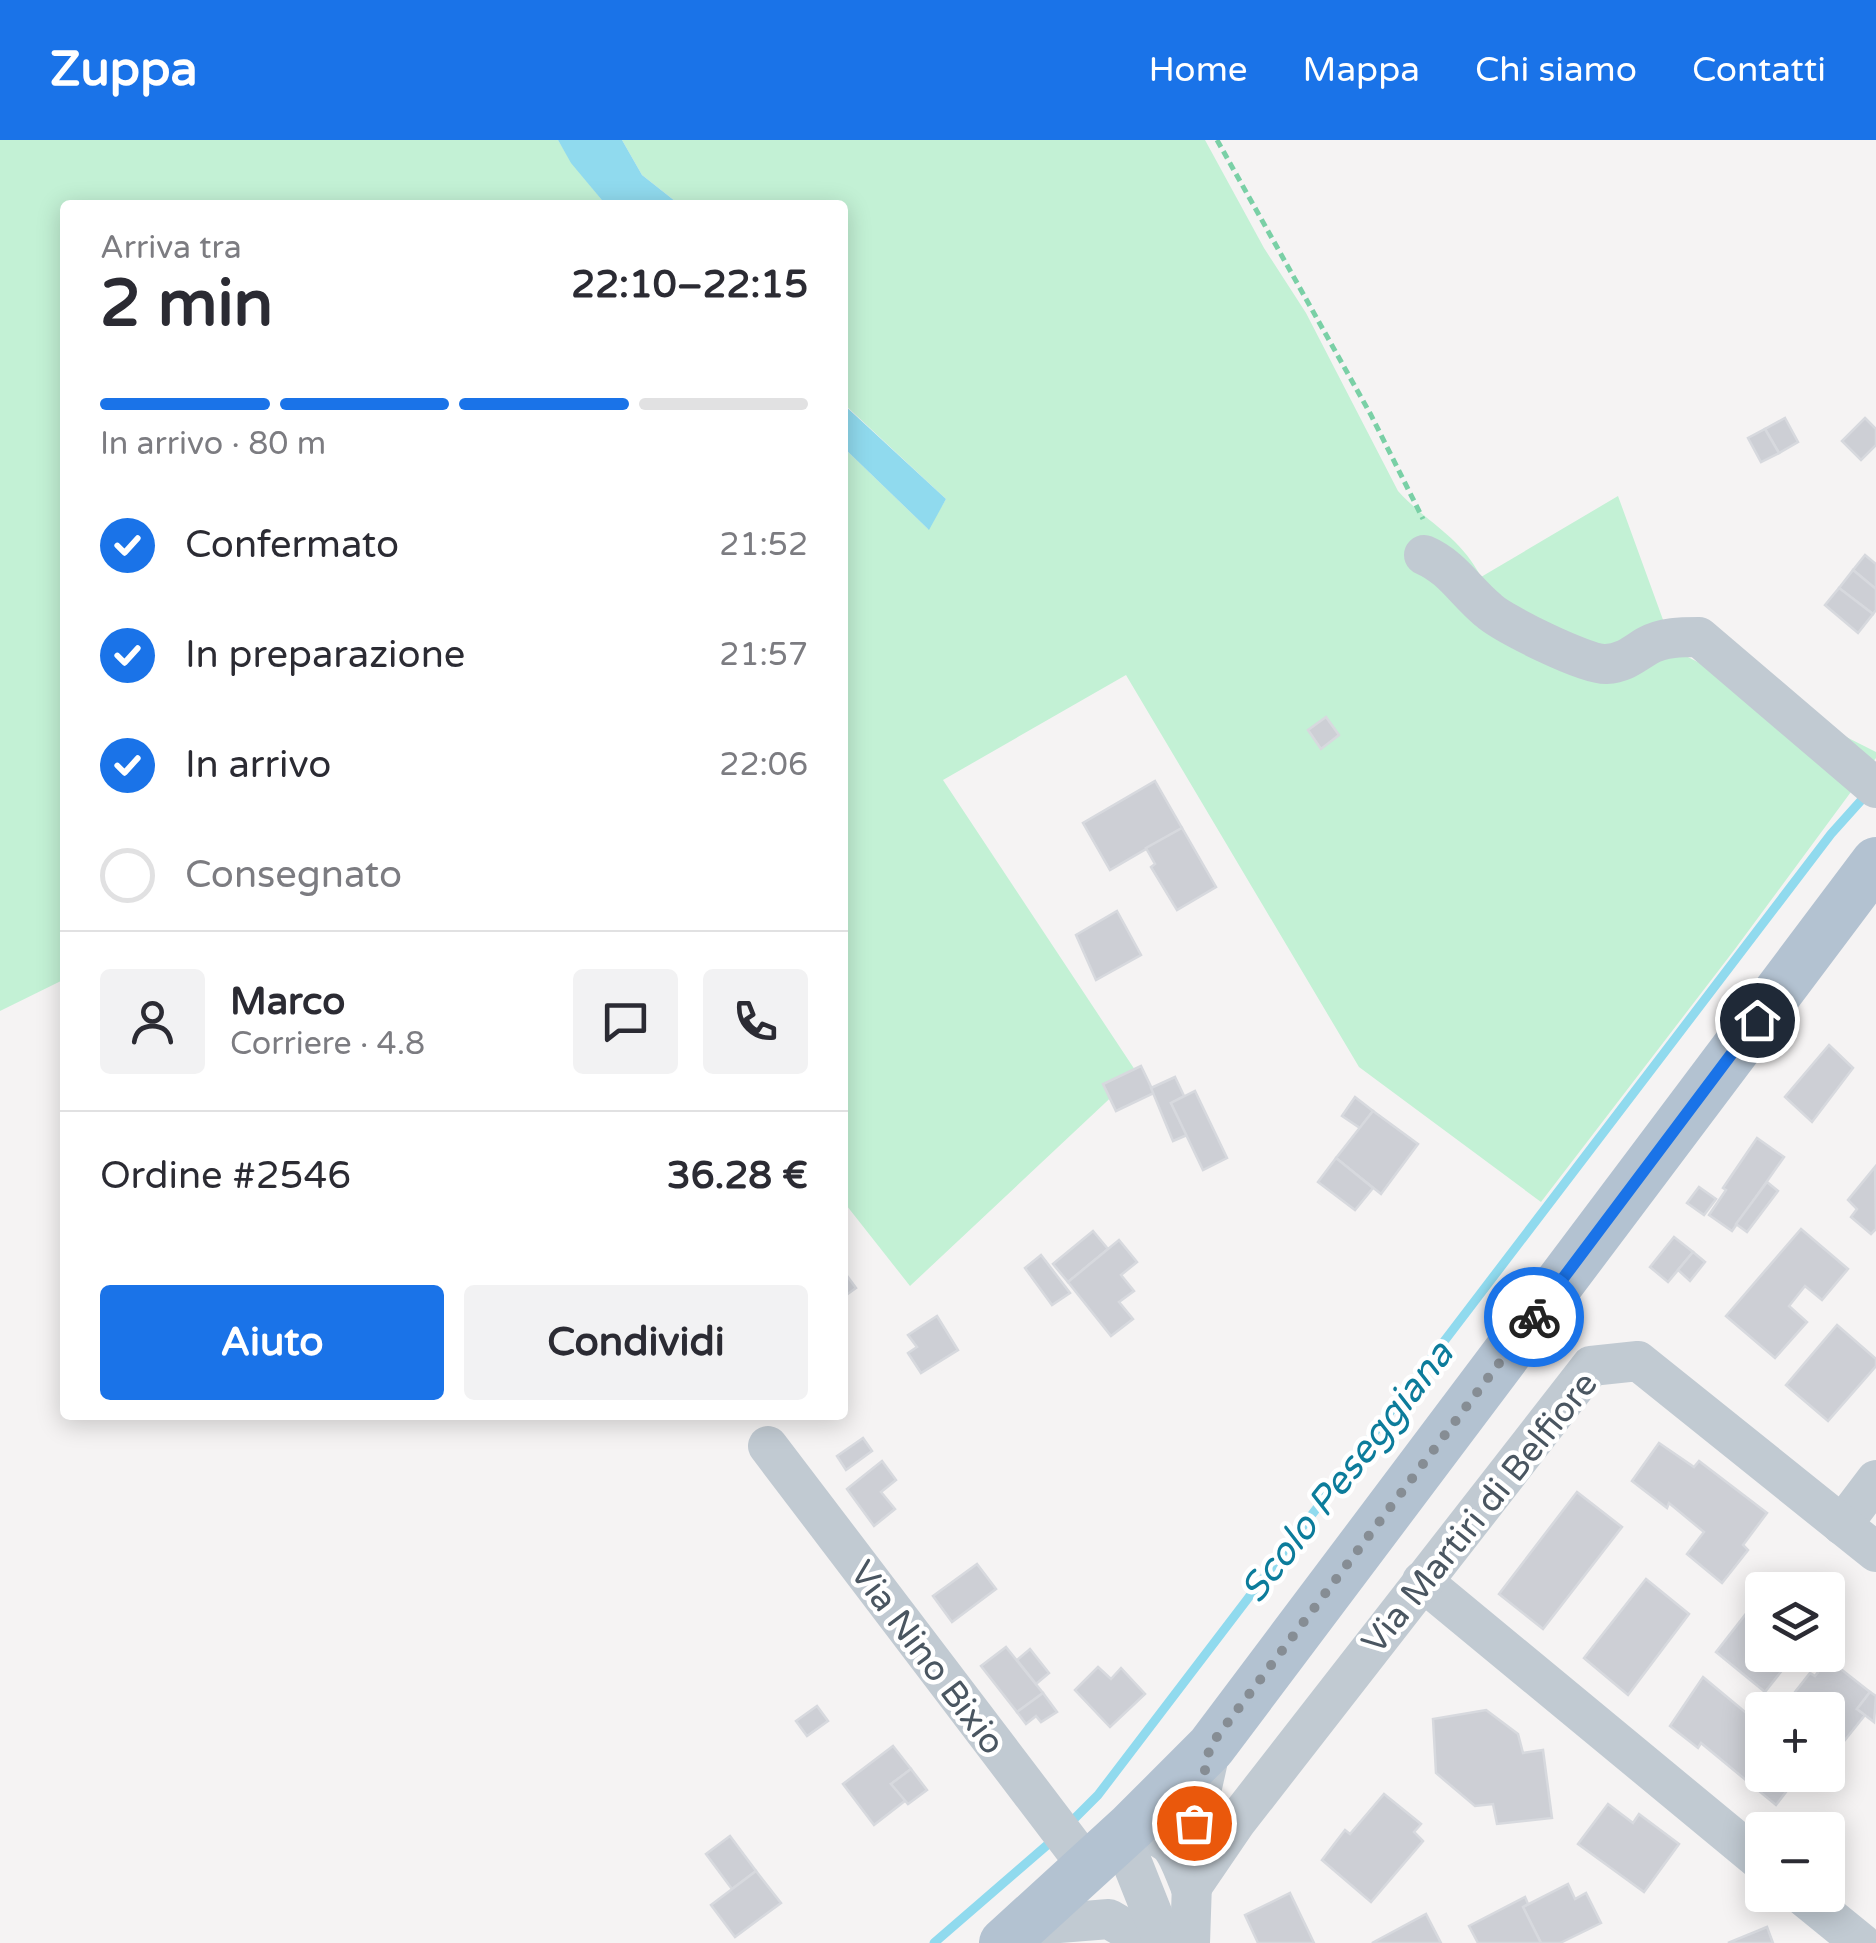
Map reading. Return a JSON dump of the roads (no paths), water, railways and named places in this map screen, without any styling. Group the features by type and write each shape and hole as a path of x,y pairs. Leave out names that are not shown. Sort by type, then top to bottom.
{"main road":[{"path":"1014,1935 1070,1845 1132,1827 1210,1746 1876,862"}],"street":[{"path":"1434,559 1490,612 1564,651 1602,664 1628,660 1650,644 1674,637 1700,636 1868,782"},
{"name":"Via Martiri di Belfiore","path":"1190,1888 1236,1822 1591,1366 1638,1361 1876,1552"},
{"name":"Via Nino Bixio","path":"768,1446 1070,1845"},
{"path":"1842,1526 1876,1480"},
{"path":"1422,1581 1745,1848"},
{"path":"1190,1943 1194,1823 1210,1746"},
{"path":"1164,1943 1131,1860 1132,1827 1165,1838 1176,1853 1190,1888"},
{"path":"1823,1912 1860,1943"},
{"path":"1014,1935 1109,1920 1150,1943"}],"water":[{"path":"558,140 622,140 642,175 674,200 602,200 571,163"},
{"path":"848,409 946,499 929,530 848,452"}],"waterway":[{"name":"Scolo Peseggiana","path":"1067,1826 1098,1795 1831,834 1866,795"},
{"name":"Scolo Peseggiana","path":"934,1943 1053,1840"}]}
